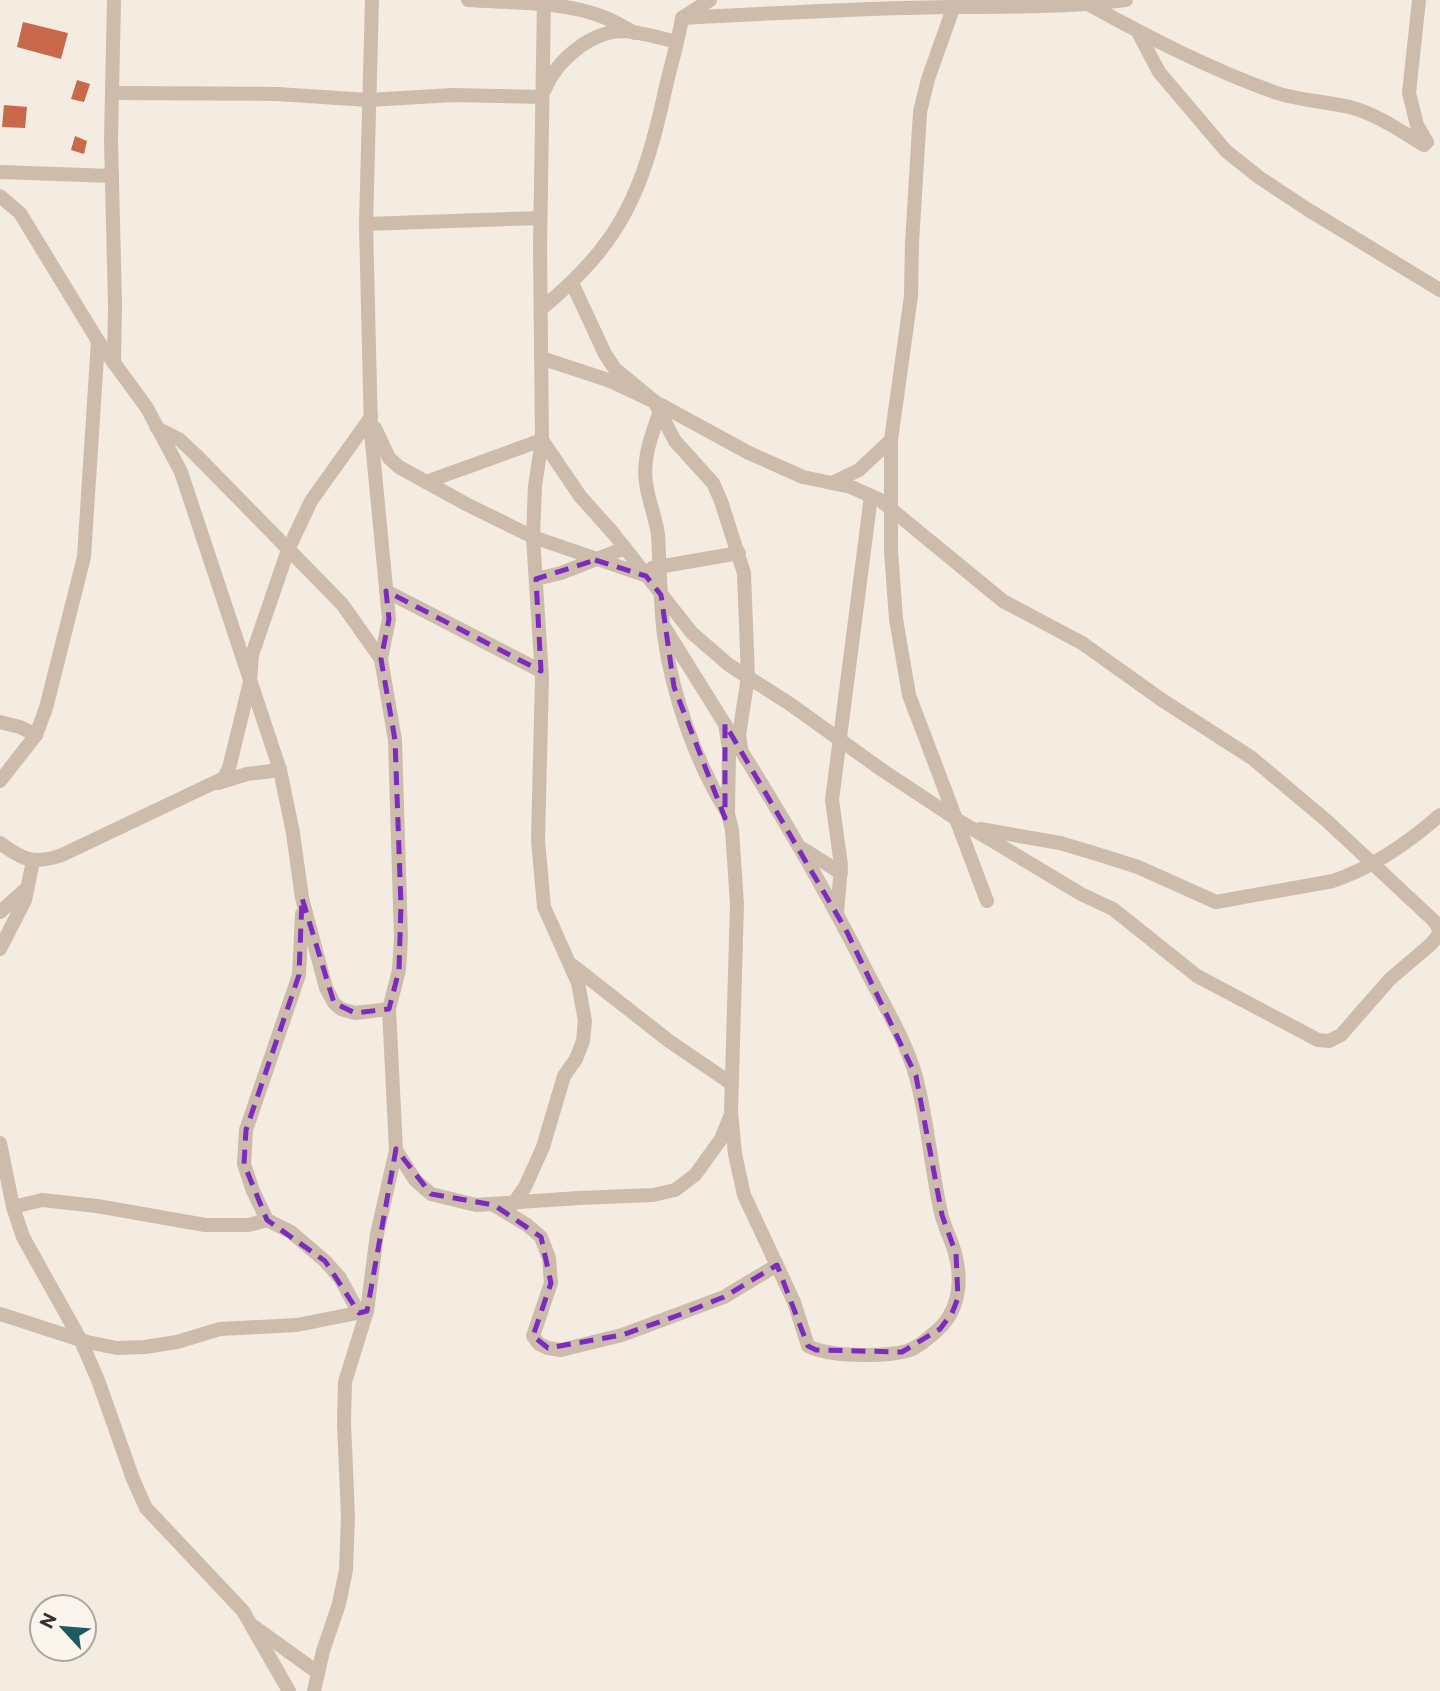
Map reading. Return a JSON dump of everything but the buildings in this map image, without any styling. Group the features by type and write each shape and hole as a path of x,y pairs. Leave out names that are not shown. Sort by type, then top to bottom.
{"street":[{"path":"114,0 111,93 114,363"},
{"path":"314,1691 346,1570 348,1517 344,1399 396,1150 389,1009 398,970 401,905 395,740 381,659 389,619 371,417 366,224 372,0"},
{"path":"468,0 544,2 605,18 635,33"},
{"path":"541,309 572,283 617,229 635,197 648,160 682,18 710,0"},
{"path":"682,18 956,4 1015,9 1126,0"},
{"path":"1090,5 1185,55 1277,93 1354,108 1424,145 1427,142 1417,125 1409,93 1419,0"},
{"path":"513,1204 526,1187 543,1147 564,1076 576,1059 583,1041 585,1021 578,983 544,907 538,840 541,671 533,537 534,486 542,440 540,218 544,2"},
{"path":"956,4 928,79 920,112 911,296 891,440 891,551 896,619 909,695 987,901"},
{"path":"1137,31 1159,72 1226,151 1288,197 1440,290"},
{"path":"542,97 550,77 564,60 597,37 612,33 635,33 677,42"},
{"path":"111,93 277,94 369,100 453,95 542,97"},
{"path":"0,172 111,176"},
{"path":"0,196 20,213 98,341 147,408 181,472 280,771 302,898 327,988 334,1003 341,1009 355,1013 389,1009"},
{"path":"366,224 540,218"},
{"path":"572,283 605,354 615,369 657,406 675,441 717,490 744,573 748,677 739,735 743,753"},
{"path":"0,781 36,735 55,678 84,557 98,341"},
{"path":"541,358 607,380 749,453 803,477 851,487 871,496 892,510 1003,601 1082,643 1162,700 1252,758 1327,821 1433,920 1439,928 1438,936 1390,979 1341,1035 1329,1041 1318,1040 1197,976 1113,909 1082,894 956,819 707,648 580,496 542,440"},
{"path":"657,406 644,475 655,519 663,625 674,687 687,726 709,781 728,814"},
{"path":"371,417 388,458 426,482 533,537 595,560 643,572 739,553"},
{"path":"213,785 224,778 229,768 250,682 252,656 288,550 311,501 371,417"},
{"path":"157,428 180,440 195,454 342,604 381,659"},
{"path":"426,482 542,440"},
{"path":"832,483 859,470 891,440"},
{"path":"837,915 841,873 832,800 871,496"},
{"path":"536,579 625,548"},
{"path":"386,591 541,671"},
{"path":"663,625 725,724 743,753 800,847 900,1039 916,1076 942,1215 956,1254 959,1278 958,1298 952,1313 940,1329 915,1349 875,1355 816,1350 808,1346 794,1302 744,1195 738,1174 732,1112 737,904 732,830 728,814 729,749 725,724"},
{"path":"0,722 36,735"},
{"path":"0,843 19,857 33,861 47,860 213,785 247,774 280,771"},
{"path":"972,827 1060,843 1097,854 1138,867 1216,902 1333,881 1394,851 1440,815"},
{"path":"800,847 841,873"},
{"path":"0,949 20,913 33,861"},
{"path":"0,912 27,888"},
{"path":"302,898 299,975 246,1130 243,1154 253,1191 267,1220 291,1232 326,1261 363,1312"},
{"path":"568,962 669,1041 732,1084"},
{"path":"396,1150 415,1180 430,1194 467,1204 494,1205 653,1195 675,1190 695,1175 721,1139 732,1112"},
{"path":"0,1143 13,1207 29,1249 80,1339 99,1380 133,1479 146,1507 243,1611 289,1691"},
{"path":"13,1207 42,1200 97,1206 205,1225 249,1225 267,1220"},
{"path":"494,1205 527,1224 541,1237 549,1258 551,1283 533,1336 539,1344 548,1348 561,1350 622,1335 656,1323 724,1297 777,1265"},
{"path":"0,1314 117,1348 177,1342 220,1329 297,1325 363,1312"},
{"path":"248,1622 317,1672"}],"highlighted area":[{"path":"595,560 646,576 661,595 674,687 725,818 725,724 846,930 916,1076 942,1215 956,1254 958,1298 952,1313 940,1329 902,1352 816,1350 808,1346 777,1265 724,1297 679,1315 622,1335 548,1348 533,1336 551,1283 541,1237 494,1205 431,1194 396,1149 367,1311 359,1313 325,1261 267,1220 244,1164 246,1130 299,975 302,898 334,1003 355,1013 389,1009 399,970 401,905 395,740 381,659 389,619 386,591 541,671 536,579"}]}
